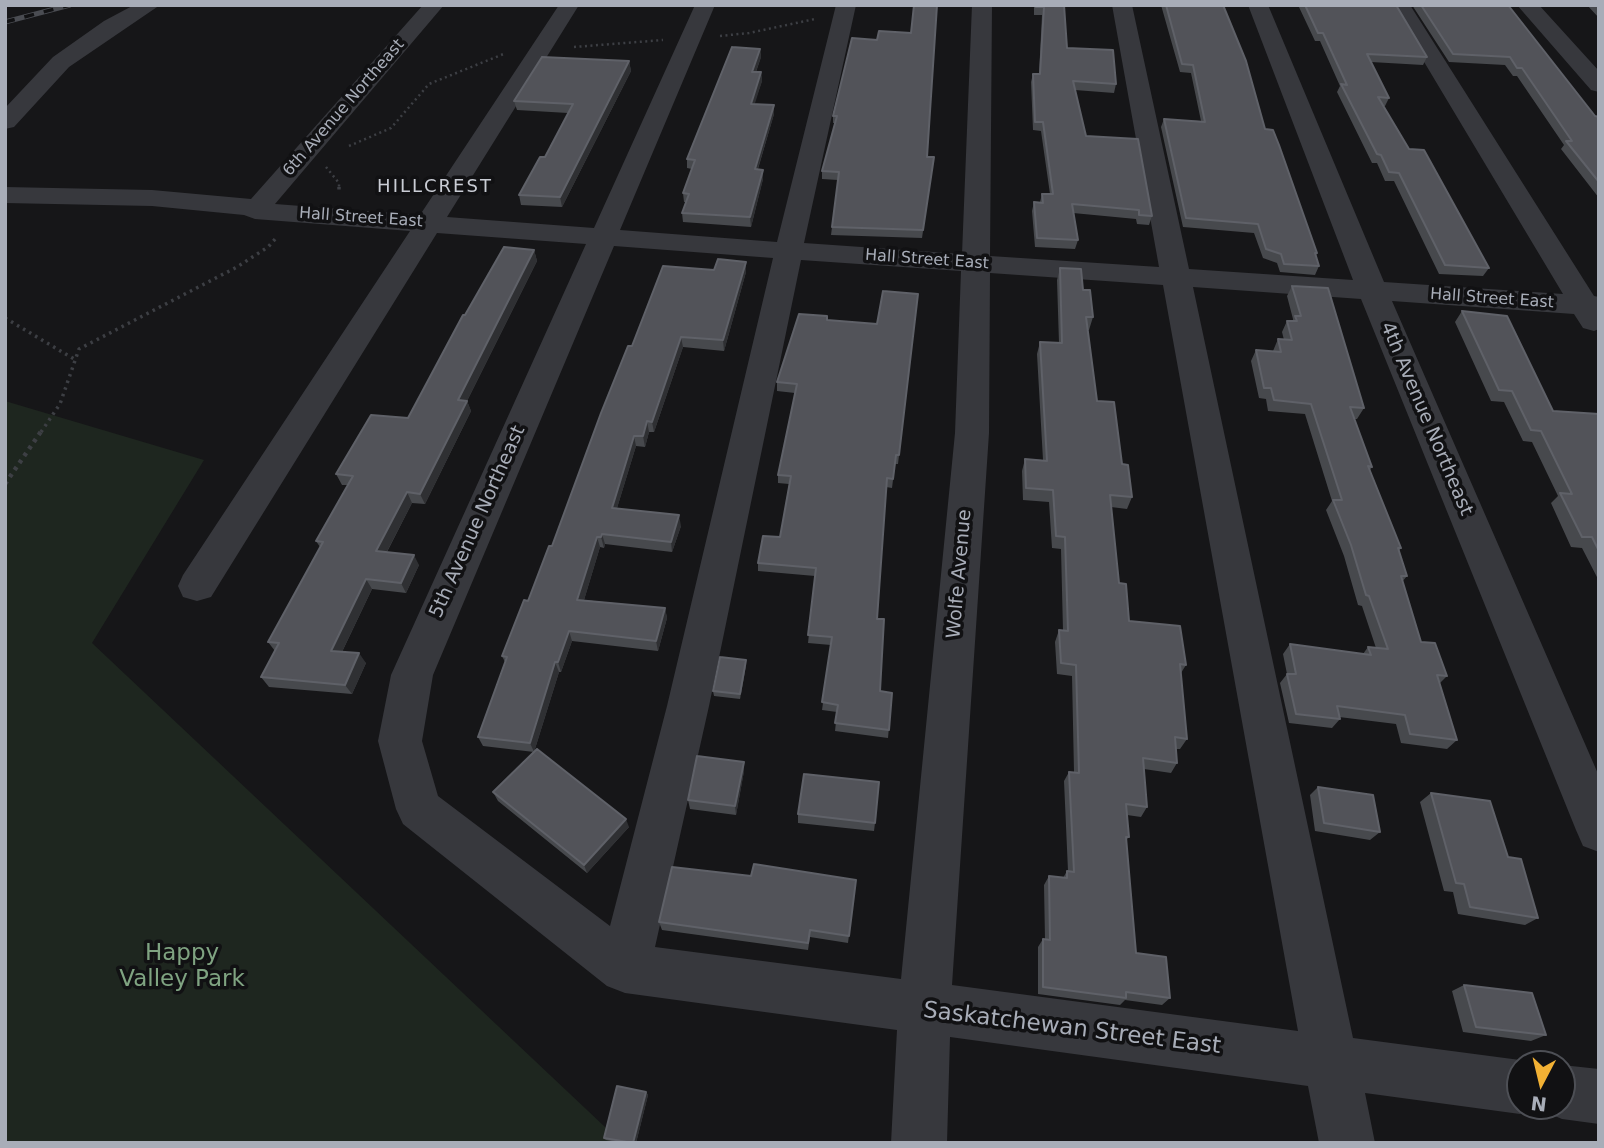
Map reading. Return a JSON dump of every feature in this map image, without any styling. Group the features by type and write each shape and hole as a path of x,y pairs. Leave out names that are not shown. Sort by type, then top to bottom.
{"street":[{"path":"5,122 61,62 112,26 150,5"},
{"name":"6th Avenue Northeast","path":"256,209 433,5"},
{"path":"197,586 569,5"},
{"name":"5th Avenue Northeast","path":"625,968 419,809 400,741 412,675 705,5"},
{"name":"Wolfe Avenue","path":"919,1143 924,1010 972,433 982,5"},
{"path":"1122,5 1347,1143"},
{"name":"4th Avenue Northeast","path":"1258,5 1372,290 1599,830"},
{"path":"1400,5 1594,313"},
{"path":"1527,5 1599,85"},
{"path":"625,968 688,706 748,425 844,10"},
{"name":"Hall Street East","path":"5,195 152,198 305,214 790,251 1372,290 1594,313"},
{"name":"Saskatchewan Street East","path":"625,968 924,1010 1506,1085"},
{"path":"1576,1095 1599,1097"}],"path":[{"path":"342,148 391,128 429,84 512,51 622,42 690,40 749,33 844,10"},
{"path":"5,485 60,404 79,349 237,267 268,247 305,214 331,204 339,192 339,183 325,165 324,158"},
{"path":"5,318 74,359"}],"green space":[{"name":"Happy Valley Park","path":"5,401 204,460 92,643 622,1143 5,1143"}],"building":[{"path":"914,5 937,5 927,157 934,157 923,230 832,227 839,172 822,171 837,116 833,116 852,38 877,40 879,31 911,33"},
{"path":"1035,5 1064,5 1067,48 1113,50 1116,84 1073,81 1086,136 1138,139 1152,216 1139,215 1139,210 1072,204 1078,240 1037,238 1034,202 1043,203 1042,194 1053,194 1043,122 1035,122 1033,74 1040,74 1044,7"},
{"path":"1166,5 1223,5 1246,61 1265,129 1273,130 1279,145 1317,253 1319,266 1284,264 1281,254 1266,249 1258,224 1186,218 1164,119 1205,122 1193,65 1182,64"},
{"path":"1305,5 1396,5 1427,57 1367,54 1389,98 1378,97 1409,149 1424,150 1489,268 1445,265 1399,173 1389,172 1381,155 1377,154 1341,84 1347,85 1323,33 1318,33"},
{"path":"1421,5 1508,5 1595,116 1599,117 1599,182 1566,141 1572,141 1522,68 1517,68 1510,57 1453,54"},
{"path":"732,47 760,49 752,72 761,72 751,104 774,105 755,169 763,170 750,217 682,213 689,194 683,193 695,160 687,159"},
{"path":"542,57 629,61 560,197 519,195 540,157 545,157 573,104 514,101"},
{"path":"504,247 534,250 458,400 467,401 420,494 407,492 376,551 414,555 401,583 366,579 331,651 359,653 345,685 261,677 279,643 268,642 323,542 316,541 353,476 336,474 371,415 408,418 463,315"},
{"path":"718,259 746,262 723,340 681,337 652,422 647,421 643,436 634,436 612,508 679,515 671,542 602,534 597,537 577,600 665,608 656,641 569,631 558,662 555,662 530,743 478,737 507,657 502,656 524,600 528,601 549,546 552,546 601,413 628,346 632,346 663,266 714,270"},
{"path":"1060,268 1081,269 1083,290 1090,290 1093,317 1086,317 1097,401 1114,402 1122,464 1128,465 1132,497 1110,495 1119,583 1126,584 1129,621 1180,626 1186,665 1180,664 1187,739 1175,737 1177,763 1143,758 1147,807 1126,804 1129,837 1126,837 1136,953 1166,957 1170,998 1126,992 1126,998 1043,987 1043,939 1050,940 1049,876 1067,878 1067,871 1074,872 1069,772 1079,773 1076,665 1061,663 1059,630 1068,631 1065,537 1056,536 1053,490 1026,488 1025,459 1047,461 1040,342 1062,343"},
{"path":"1292,286 1328,288 1364,408 1350,407 1372,467 1368,466 1401,548 1398,548 1407,576 1401,576 1421,642 1435,643 1447,676 1437,675 1457,740 1410,734 1405,715 1337,706 1340,719 1296,714 1287,674 1296,674 1290,644 1371,655 1368,647 1388,649 1333,500 1342,500 1311,404 1274,400 1271,388 1264,388 1256,350 1281,352 1278,339 1292,340 1287,321 1297,321 1295,316 1301,316"},
{"path":"883,291 918,294 899,455 896,455 893,479 887,478 877,619 884,619 880,691 892,693 889,730 835,723 838,705 822,702 832,637 808,635 816,568 758,563 763,536 780,537 791,476 778,475 797,384 777,382 799,314 827,316 827,320 877,324"},
{"path":"1462,311 1507,316 1553,411 1599,414 1599,551 1592,537 1582,537 1560,493 1572,494 1541,431 1531,430 1512,391 1499,390"},
{"path":"720,657 746,660 740,694 713,691"},
{"path":"537,749 626,819 584,865 493,792"},
{"path":"697,756 744,762 735,806 688,800"},
{"path":"804,774 879,782 875,823 798,814"},
{"path":"1318,787 1373,795 1380,832 1324,823"},
{"path":"1431,793 1490,801 1508,857 1521,859 1538,918 1470,907 1464,884 1456,883"},
{"path":"754,864 856,880 849,936 810,930 808,943 659,922 672,867 751,876"},
{"path":"1464,985 1532,993 1546,1035 1476,1027"},
{"path":"617,1086 646,1092 633,1143 604,1138"}],"railway":[{"path":"5,22 70,5"}],"district":[{"name":"HILLCREST","path":"435,187"}]}
